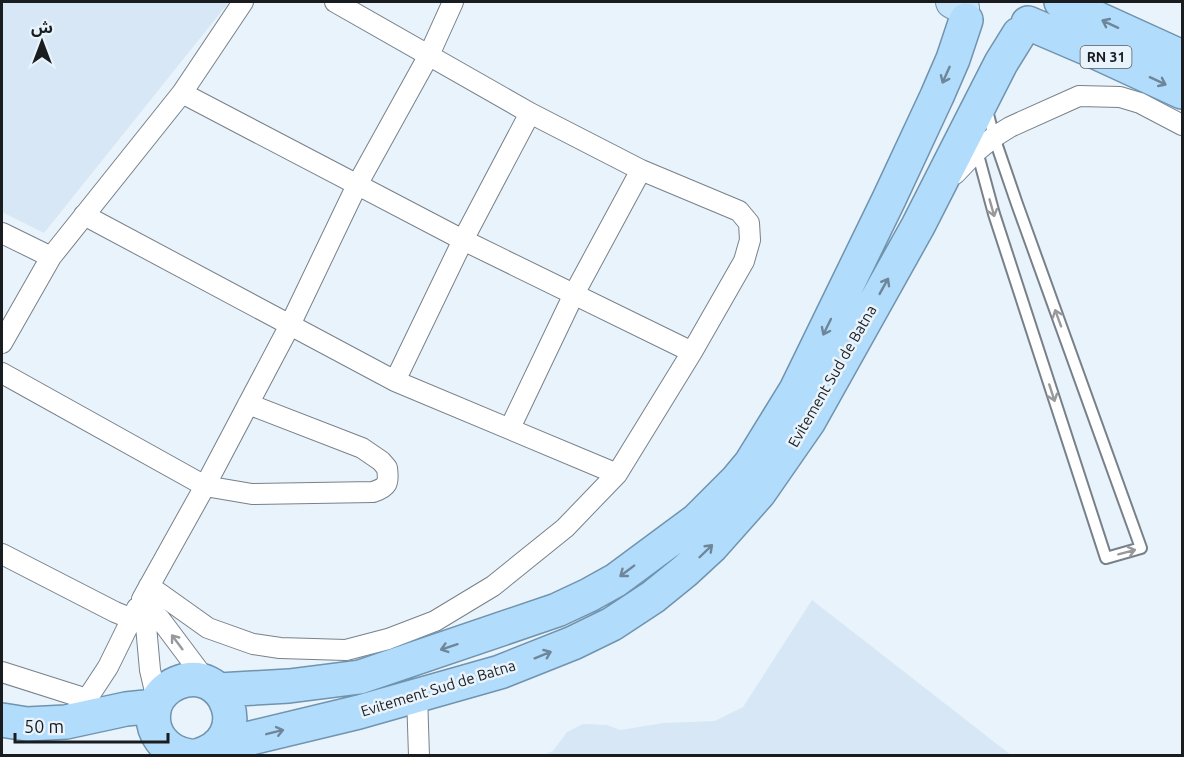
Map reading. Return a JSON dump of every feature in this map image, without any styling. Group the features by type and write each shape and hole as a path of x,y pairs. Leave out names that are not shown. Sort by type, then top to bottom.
{"highway":[{"name":"RN 31","path":"1061,2 1182,57"},
{"path":"961,8 974,30 984,37 996,40 1008,39 1026,20"},
{"name":"Evitement Sud de Batna","path":"214,687 289,686 360,677 557,610 589,596 616,580 697,520 736,481 750,463 796,390 890,199 953,59 961,8"},
{"name":"RN 31","path":"1026,20 1182,92"},
{"name":"Evitement Sud de Batna","path":"202,752 359,712 500,672 573,643 612,624 653,597 685,571 711,547 759,493 809,421 931,200 1001,63 1026,20"},
{"path":"175,756 183,755 202,752 225,736 230,724 230,712 226,700 214,687 197,680 185,680 164,691 156,703 153,718 162,742 171,750 183,755"},
{"path":"2,720 27,724 76,710 126,709 156,703"}],"street":[{"path":"2,343 51,257 182,93 243,2"},
{"path":"2,554 115,612 142,602 253,644 280,648 346,650 388,639 435,621 493,586 565,528 617,474 692,352 744,261 750,240 749,223 740,211 641,170 530,113 335,2"},
{"path":"2,672 76,710 108,667 290,325 357,185 429,55 453,2"},
{"path":"182,93 463,240 692,352"},
{"path":"931,200 977,151 994,137 1010,127 1079,96 1120,97 1140,103 1182,125"},
{"path":"395,381 463,240 530,113"},
{"path":"510,428 574,294 641,170"},
{"path":"84,215 395,381 617,474"},
{"path":"2,232 51,257"},
{"path":"2,374 205,486 252,494 373,492 387,484 387,468 371,453 248,404"},
{"path":"142,602 160,619 214,687"},
{"path":"142,602 156,703"},
{"path":"417,695 419,756"}],"lane":[{"path":"977,151 994,214 1106,558 1141,548 1021,215 994,137 984,97"}],"shaded area":[{"path":"2,2 229,2 44,233 2,212"},
{"path":"812,600 1011,755 543,755 553,751 567,732 583,724 607,725 620,730 664,723 715,721 743,707"}]}
